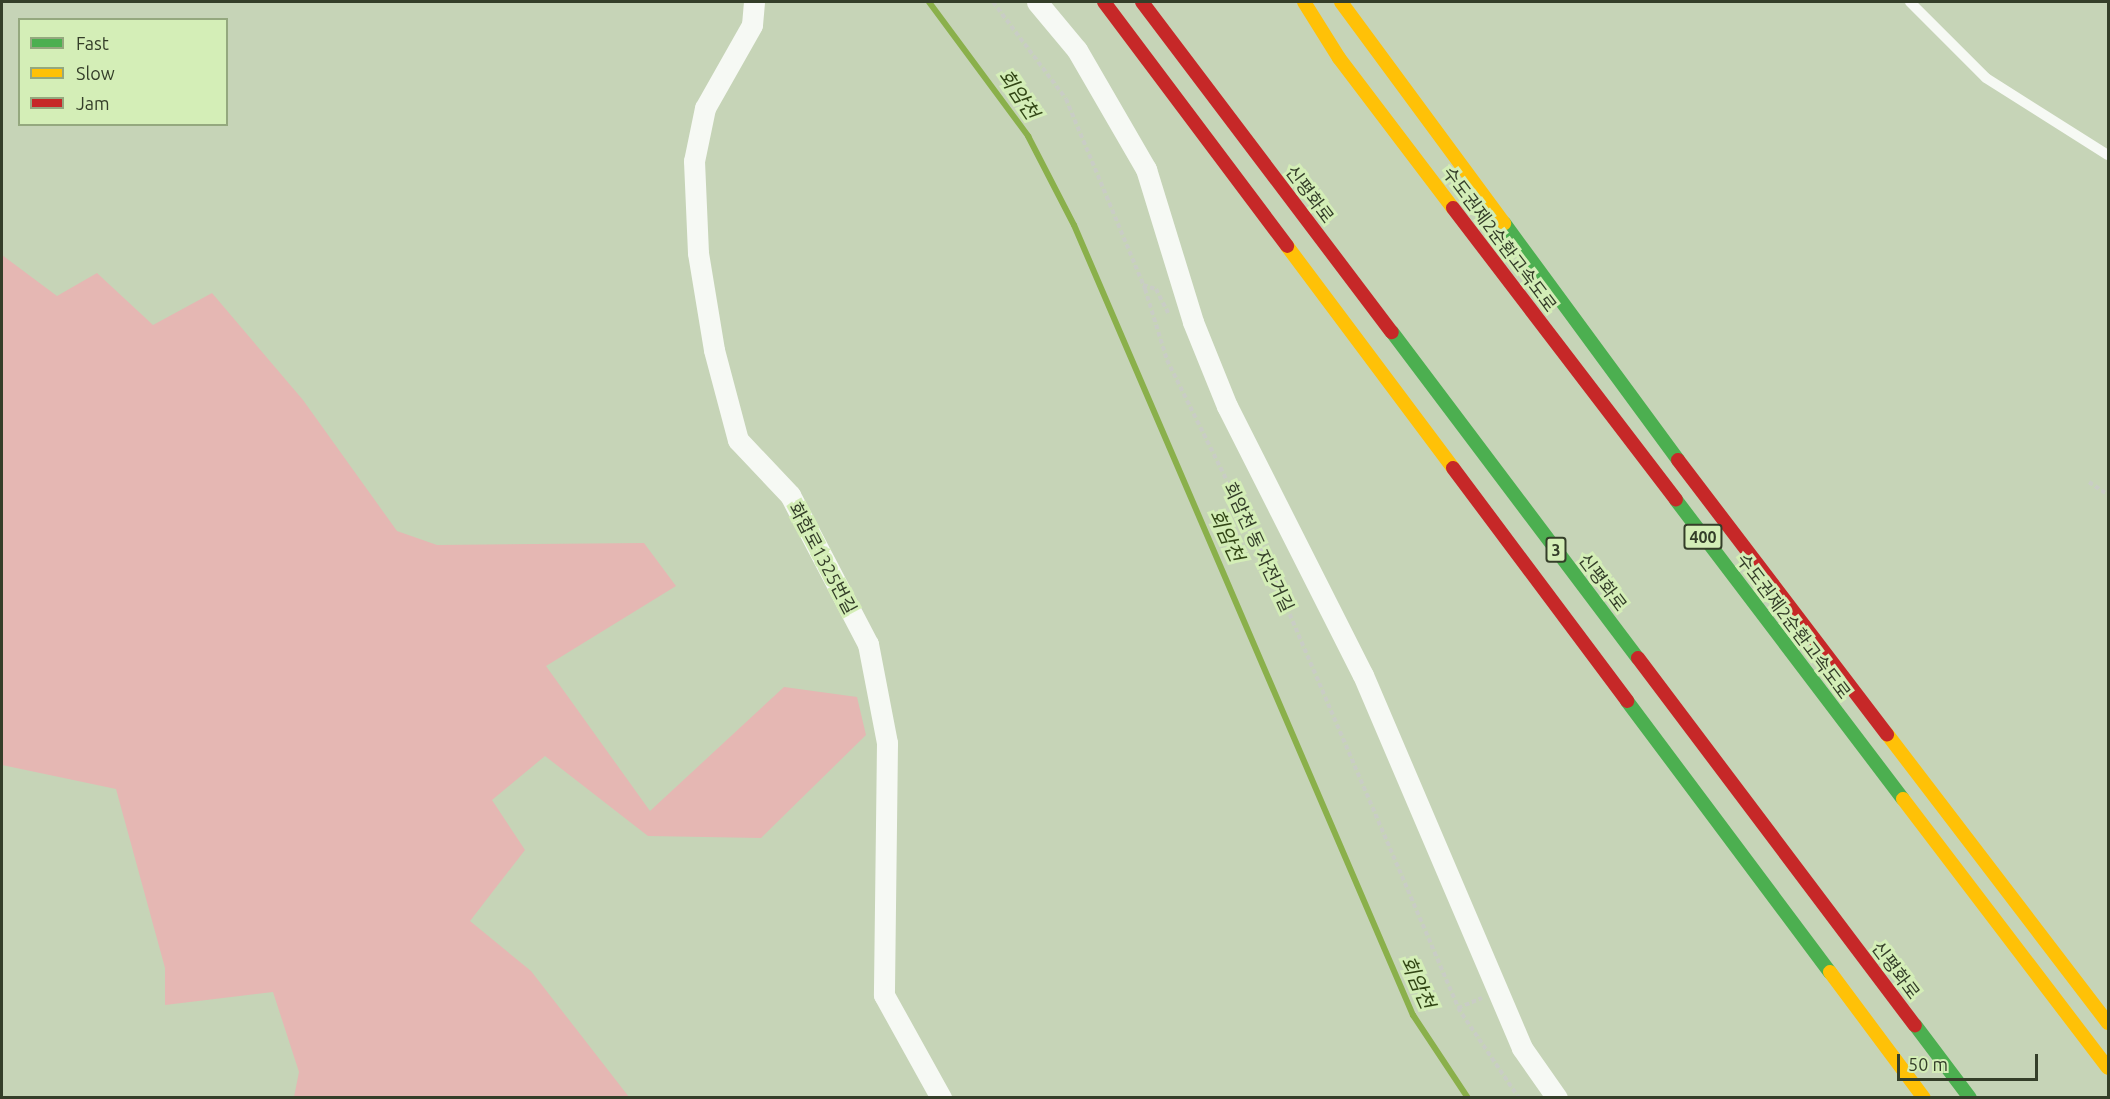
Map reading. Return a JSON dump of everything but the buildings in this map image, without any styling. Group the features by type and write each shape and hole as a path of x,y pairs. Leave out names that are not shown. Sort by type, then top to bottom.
{"highway":[{"name":"3","path":"1104,2 1924,1098"},
{"name":"신평화로","path":"1142,2 1970,1098"},
{"name":"수도권제2순환고속도로","path":"1304,2 1339,58 2109,1068"},
{"name":"수도권제2순환고속도로","path":"1341,2 1691,478 2109,1023"}],"street":[{"name":"화합로1325번길","path":"754,2 752,25 705,108 694,161 698,253 714,350 738,441 790,495 868,644 886,743 884,995 941,1098"},
{"path":"1037,2 1077,50 1146,169 1193,322 1227,406 1363,675 1522,1048 1557,1098"}],"lane":[{"path":"1910,2 1986,78 2109,155"}],"path":[{"name":"회암천 동 자전거길","path":"993,2 1066,99 1145,289 1167,360 1266,559 1458,1008 1519,1098"},
{"path":"2089,482 2109,495"}],"shaded area":[{"path":"2,255 57,296 97,273 153,325 212,293 303,400 397,531 437,545 644,543 676,586 546,666 650,811 784,687 857,697 866,735 761,838 648,836 545,756 492,800 525,850 470,921 531,971 629,1097 294,1097 299,1072 273,992 165,1005 165,968 116,789 2,765"}],"waterway":[{"name":"회암천","path":"929,2 1028,136 1074,225 1413,1015 1468,1098"}],"traffic: fast":[{"path":"1504,223 1678,460"},
{"path":"1392,332 1638,658"},
{"path":"1676,500 1903,799"},
{"path":"1627,701 1830,972"},
{"path":"1915,1025 1970,1098"}],"traffic: slow":[{"path":"1304,2 1339,58 1453,208"},
{"path":"1341,2 1504,223"},
{"path":"1287,246 1453,468"},
{"path":"1887,734 2108,1023"},
{"path":"1903,799 2108,1068"},
{"path":"1830,972 1924,1098"}],"traffic: jam":[{"path":"1104,2 1287,246"},
{"path":"1142,2 1392,332"},
{"path":"1453,208 1676,500"},
{"path":"1678,460 1887,734"},
{"path":"1453,468 1627,701"},
{"path":"1638,658 1915,1025"}]}
